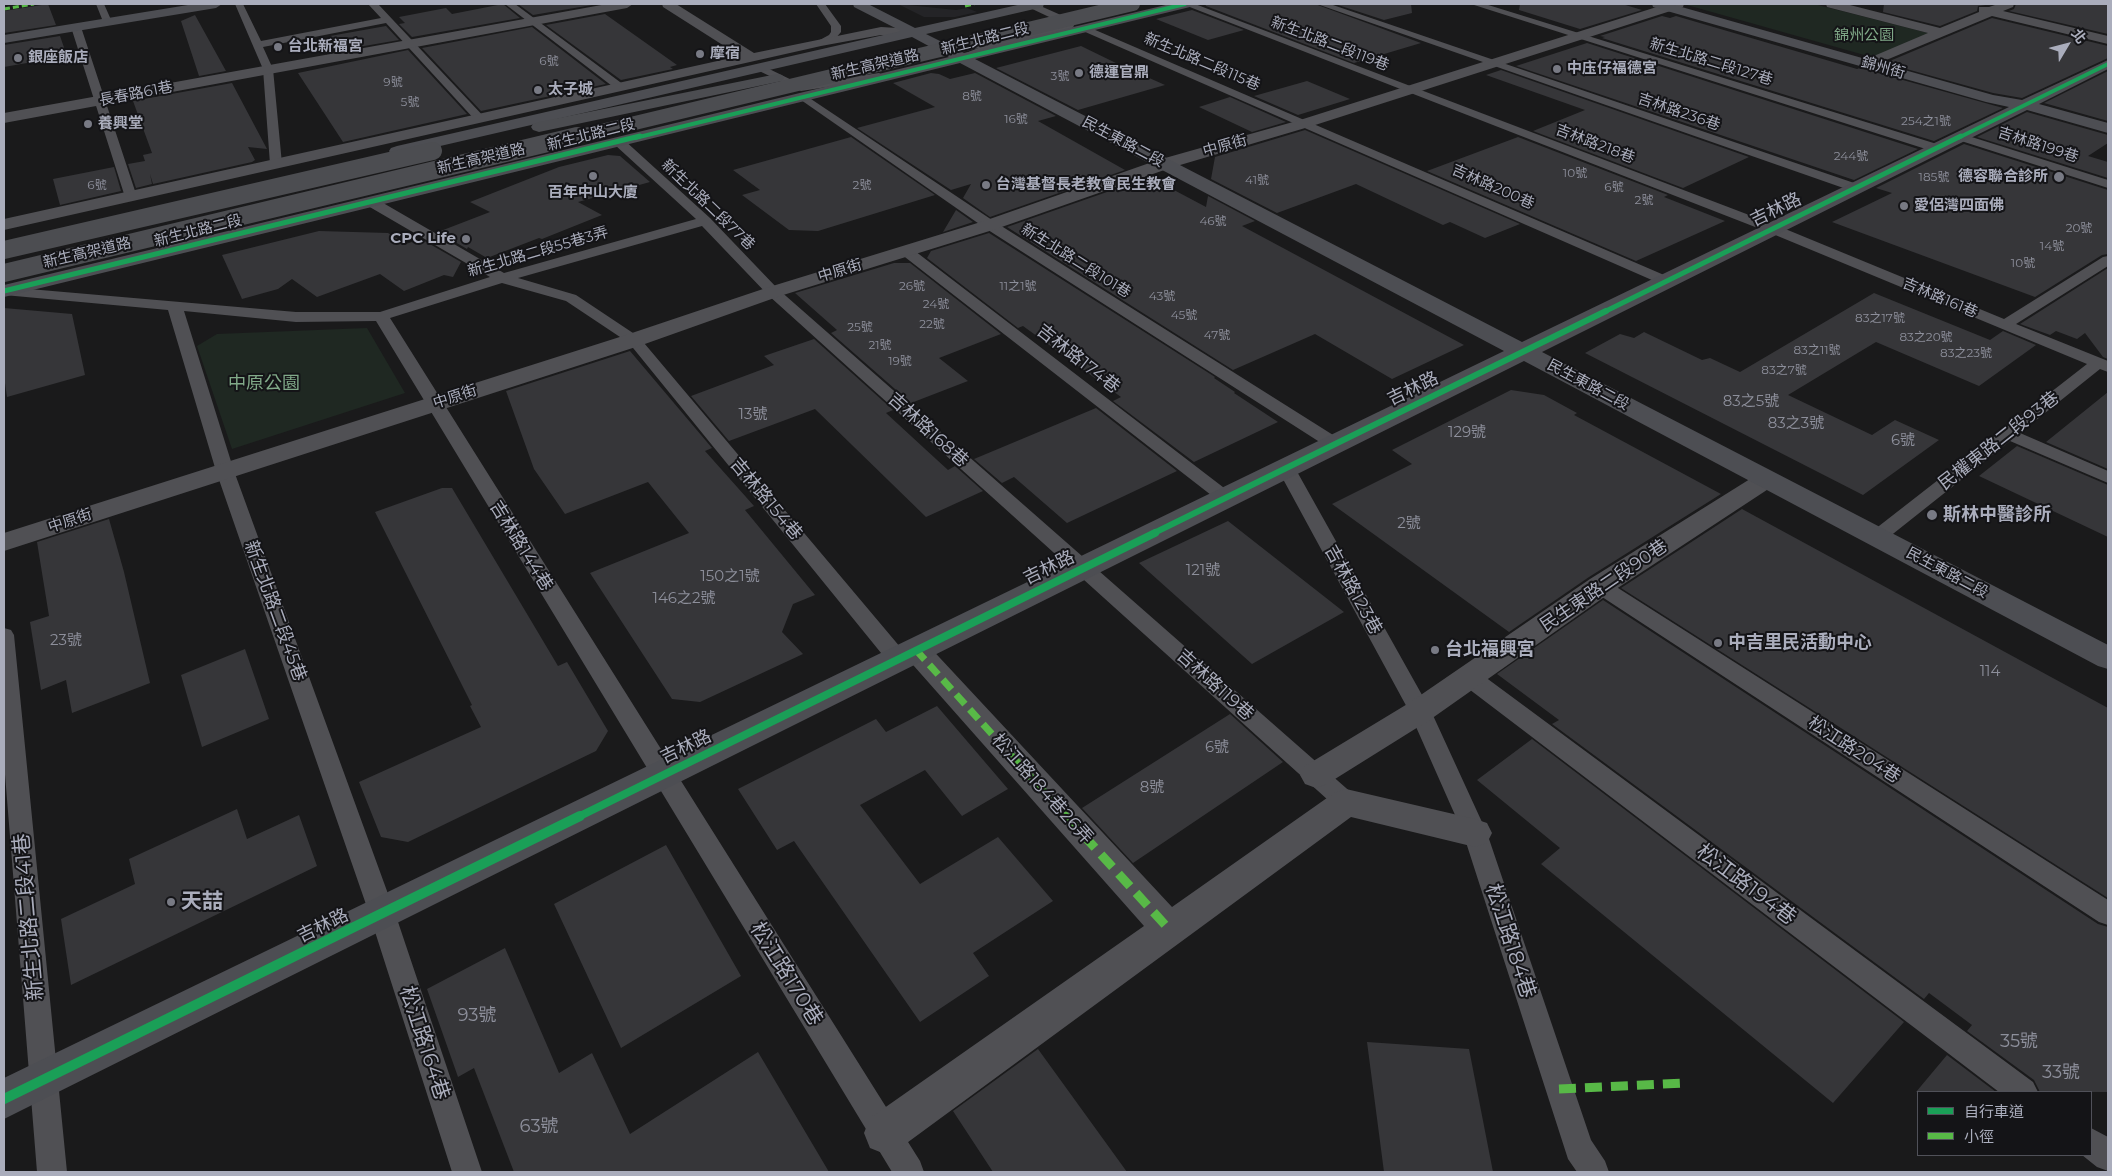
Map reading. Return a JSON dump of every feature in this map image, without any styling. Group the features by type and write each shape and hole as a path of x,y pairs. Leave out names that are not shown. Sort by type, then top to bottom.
{"highway":[{"name":"新生高架道路","path":"4,260 1092,4"},
{"name":"新生高架道路","path":"4,273 1133,4"},
{"path":"4,250 539,126 777,78"},
{"path":"5,288 762,101 822,93"}],"street":[{"path":"4,39 216,4"},
{"name":"長春路61巷","path":"4,118 626,4"},
{"path":"668,4 756,62"},
{"name":"民生東路二段","path":"859,4 965,57 1164,164 2108,658"},
{"name":"新生北路二段","path":"5,288 265,229 1186,4"},
{"path":"1832,4 1940,32"},
{"path":"1867,64 2008,4"},
{"name":"新生北路二段","path":"4,225 620,87 916,34 1035,5"},
{"name":"中原街","path":"4,542 634,340 773,292 990,225 1164,164 1306,123 1578,36 1668,5"},
{"name":"錦州街","path":"1668,5 1991,99 2025,105 2108,128"},
{"path":"1968,6 2108,40"},
{"name":"新生北路二段","path":"4,242 263,182 756,62 821,42 881,31 916,34"},
{"name":"吉林路","path":"4,1099 2108,64"},
{"name":"民生東路二段90巷","path":"1316,775 1420,711 1600,586 1766,479"},
{"name":"松江路184巷26弄","path":"907,655 1168,928"},
{"path":"885,1133 1346,802 1475,833"}],"lane":[{"path":"100,4 107,22"},
{"path":"239,4 268,69 276,164"},
{"path":"374,4 480,119"},
{"path":"509,4 620,87"},
{"path":"821,4 836,26 836,32 821,42"},
{"name":"新生北路二段119巷","path":"1186,4 1407,90"},
{"name":"吉林路236巷","path":"1322,4 1856,188"},
{"name":"新生北路二段127巷","path":"1476,4 1578,36 1947,143"},
{"path":"965,57 987,48 1069,26 1070,22 1035,5"},
{"path":"257,45 388,20"},
{"path":"76,27 131,196"},
{"name":"新生北路二段115巷","path":"1086,28 1306,123"},
{"path":"756,62 801,88 913,71"},
{"name":"吉林路218巷","path":"1407,90 1773,229"},
{"name":"新生北路二段101巷","path":"805,98 990,225 1335,444"},
{"name":"吉林路200巷","path":"1306,123 1666,281"},
{"name":"新生北路二段77巷","path":"619,142 705,221 773,292"},
{"name":"吉林路199巷","path":"1947,143 2108,184"},
{"path":"263,182 265,229"},
{"name":"吉林路154巷","path":"373,203 502,278 572,298 634,340 907,655"},
{"name":"新生北路二段55巷3弄","path":"381,316 502,278 705,221"},
{"name":"吉林路161巷","path":"1773,229 2103,365"},
{"name":"吉林路174巷","path":"906,251 1226,498"},
{"path":"2004,325 2108,260"},
{"path":"2089,273 2108,280"},
{"path":"5,288 175,307 296,317 381,316"},
{"name":"吉林路168巷","path":"773,292 1083,568"},
{"name":"新生北路二段45巷","path":"175,307 225,471 382,913"},
{"name":"吉林路144巷","path":"381,316 662,775"},
{"name":"民權東路二段93巷","path":"1877,537 2008,434 2103,365"},
{"path":"2008,434 2108,478"},
{"name":"吉林路123巷","path":"1286,468 1420,711"},
{"name":"吉林路119巷","path":"1083,568 1346,802"},
{"name":"松江路204巷","path":"1600,586 2108,914"},
{"name":"新生北路二段41巷","path":"4,635 52,1172"},
{"name":"松江路194巷","path":"1470,677 2023,1091"},
{"name":"松江路184巷","path":"1420,711 1475,833 1579,1148 1594,1172"},
{"name":"松江路170巷","path":"662,775 909,1172"},
{"name":"松江路164巷","path":"382,913 467,1172"},
{"path":"2092,1144 2108,1156"}],"shaded area":[{"path":"898,4 956,10 967,8 977,12 955,17 924,17"}],"green space":[{"name":"錦州公園","path":"1814,4 1932,34 1875,58 1687,5"},
{"name":"中原公園","path":"367,328 405,393 232,449 197,346 217,334"}],"building":[{"path":"48,4 56,25 4,33 4,11"},
{"path":"503,4 520,18 412,37 399,24 405,23 399,17 446,8 452,14"},
{"path":"518,4 590,4 592,5 533,15"},
{"path":"1205,4 1315,4 1421,43 1354,63"},
{"path":"1335,4 1411,4 1412,13 1384,20"},
{"path":"1520,4 1622,4 1642,10 1580,29 1519,10"},
{"path":"1884,4 1993,4 1978,6 1977,11 1940,26 1883,12"},
{"path":"2016,4 2108,4 2108,34 2009,11 2014,9"},
{"path":"1192,10 1244,30 1208,40 1156,19"},
{"path":"605,14 677,65 670,67 673,69 621,80 546,25"},
{"path":"195,15 226,71 199,76 181,21"},
{"path":"1662,16 1670,18 1676,16 1857,69 1860,68 2003,108 1934,141 1600,36"},
{"path":"1992,18 2108,46 2108,58 2022,98 1993,93 1885,63"},
{"path":"386,26 399,40 341,50 330,36"},
{"path":"532,27 606,84 481,111 422,48"},
{"path":"60,36 67,56 4,67 4,45"},
{"path":"1587,43 1918,149 1854,180 1516,66"},
{"name":"德運官鼎","path":"1081,46 1165,85 1078,110 996,68"},
{"path":"408,50 467,114 343,142 298,73"},
{"path":"1501,70 1749,157 1683,188 1533,131 1585,110 1486,75"},
{"path":"2108,71 2108,121 2044,103"},
{"path":"931,73 950,79 975,73 1056,116 1038,121 1125,170 990,217 963,198 971,184 951,190 857,128 935,107 893,83"},
{"path":"1307,81 1350,99 1298,115 1254,96"},
{"path":"232,83 267,149 248,147 255,160 252,162 153,184 150,174 152,184 136,188 128,164 145,161 143,155 152,153 133,101"},
{"path":"1230,97 1286,122 1252,132 1199,107"},
{"path":"2027,112 2108,135 2108,143 2088,156 2108,162 2108,178 1977,137"},
{"path":"1305,130 1520,224 1485,238 1450,222 1443,225 1356,184 1277,213 1211,179 1215,157"},
{"path":"851,137 935,195 818,231 789,230 742,195 760,190 733,170"},
{"path":"1518,137 1668,195 1664,197 1725,221 1636,261 1427,171"},
{"path":"1964,144 2108,190 2108,254 2102,255 2035,297 1832,222 1892,193 1876,188"},
{"path":"608,155 620,156 650,182 578,202 602,215 487,258 438,232 490,212 470,202 559,167"},
{"path":"114,167 121,191 60,205 53,179"},
{"path":"1144,179 1157,181 1206,207 1208,196 1255,221 1242,226 1464,345 1392,379 1315,334 1233,370 1007,227"},
{"path":"956,210 973,222 943,232"},
{"path":"319,231 388,233 406,244 421,239 461,262 453,277 444,275 404,291 380,274 317,297 292,279 278,289 242,299 222,255"},
{"path":"989,233 1215,377 1234,393 1278,422 1194,462 1113,401 1121,397 1023,326 1018,328 927,258 931,251"},
{"path":"894,263 910,263 1001,334 939,358 968,381 911,403 831,333 837,330 795,293"},
{"path":"2108,268 2108,359 2103,357 2085,333 2077,339 2056,331 2050,335 2020,324"},
{"path":"1874,293 1990,340 2003,331 2036,345 1979,386 1876,342 1788,395 1872,435 1895,420 1939,440 1863,495 1585,353 1620,334 1634,338 1644,332 1702,360 1710,358 1740,372"},
{"path":"4,308 72,314 85,375 7,397 4,376"},
{"path":"814,339 893,410 886,413 948,470 955,466 983,491 926,517 815,409 729,441 691,396 774,365 764,356"},
{"path":"630,351 712,448 705,451 754,506 745,510 815,595 793,604 782,632 803,654 700,702 672,699 590,573 689,533 648,482 565,514 534,469 506,391"},
{"path":"1511,390 1544,395 1577,413 1574,415 1721,494 1589,577 1509,632 1332,504 1412,464 1392,450"},
{"path":"2108,392 2108,469 2046,442"},
{"path":"1096,408 1177,471 1067,523 1014,477 1002,483 974,459"},
{"path":"2017,446 2108,485 2108,537 1979,476"},
{"path":"442,488 452,488 558,666 567,662 608,731 596,751 408,842 381,837 359,782 481,727 470,706 472,705 375,512"},
{"path":"1742,509 2108,708 2108,898 1621,588"},
{"path":"109,519 124,572 150,683 72,713 66,680 41,690 30,622 49,616 37,542"},
{"path":"1228,521 1344,612 1252,664 1139,563"},
{"path":"1603,600 2098,924 2108,927 2108,1092 2040,1091 2034,1080 1967,1031 1972,1025 1929,993 1924,999 1552,724 1559,720 1497,674"},
{"path":"245,649 269,719 202,747 181,675"},
{"path":"937,706 1008,789 962,816 925,770 860,805 920,884 998,837 1053,901 973,953 989,976 920,1022 794,841 777,850 738,789 876,719 886,732"},
{"path":"1230,714 1283,762 1133,863 1082,808"},
{"path":"1532,739 1904,1022 1833,1103 1541,864 1560,848 1477,780"},
{"name":"天喆","path":"237,809 247,839 299,815 317,866 71,985 61,919 135,884 129,859"},
{"path":"666,845 741,976 621,1048 554,904"},
{"path":"505,948 559,1073 592,1053 630,1134 758,1052 829,1172 514,1172 474,1068 458,1077 427,989"},
{"path":"1367,1042 1469,1049 1493,1172 1384,1172"},
{"path":"1038,1049 1127,1172 993,1172 953,1111"},
{"path":"1947,1055 1995,1091 1917,1091"}],"marked path":[{"path":"4,9 34,4"},
{"path":"965,6 974,4"},
{"path":"916,650 1168,928"},
{"path":"1559,1089 1684,1083"}],"cycle path":[{"path":"4,291 1185,4"},
{"path":"4,1099 2108,64"}],"place":[{"name":"台北新福宮","path":"278,47"},
{"name":"摩宿","path":"700,54"},
{"name":"銀座飯店","path":"18,58"},
{"name":"中庒仔福德宮","path":"1557,69"},
{"name":"德運官鼎","path":"1079,73"},
{"name":"太子城","path":"538,90"},
{"name":"養興堂","path":"88,124"},
{"name":"百年中山大廈","path":"593,176"},
{"name":"德容聯合診所","path":"2059,177"},
{"name":"台灣基督長老教會民生教會","path":"986,185"},
{"name":"愛侶灣四面佛","path":"1904,206"},
{"name":"CPC Life","path":"466,239"},
{"name":"斯林中醫診所","path":"1932,515"},
{"name":"中吉里民活動中心","path":"1718,643"},
{"name":"台北福興宮","path":"1435,650"},
{"name":"天喆","path":"171,902"}]}
